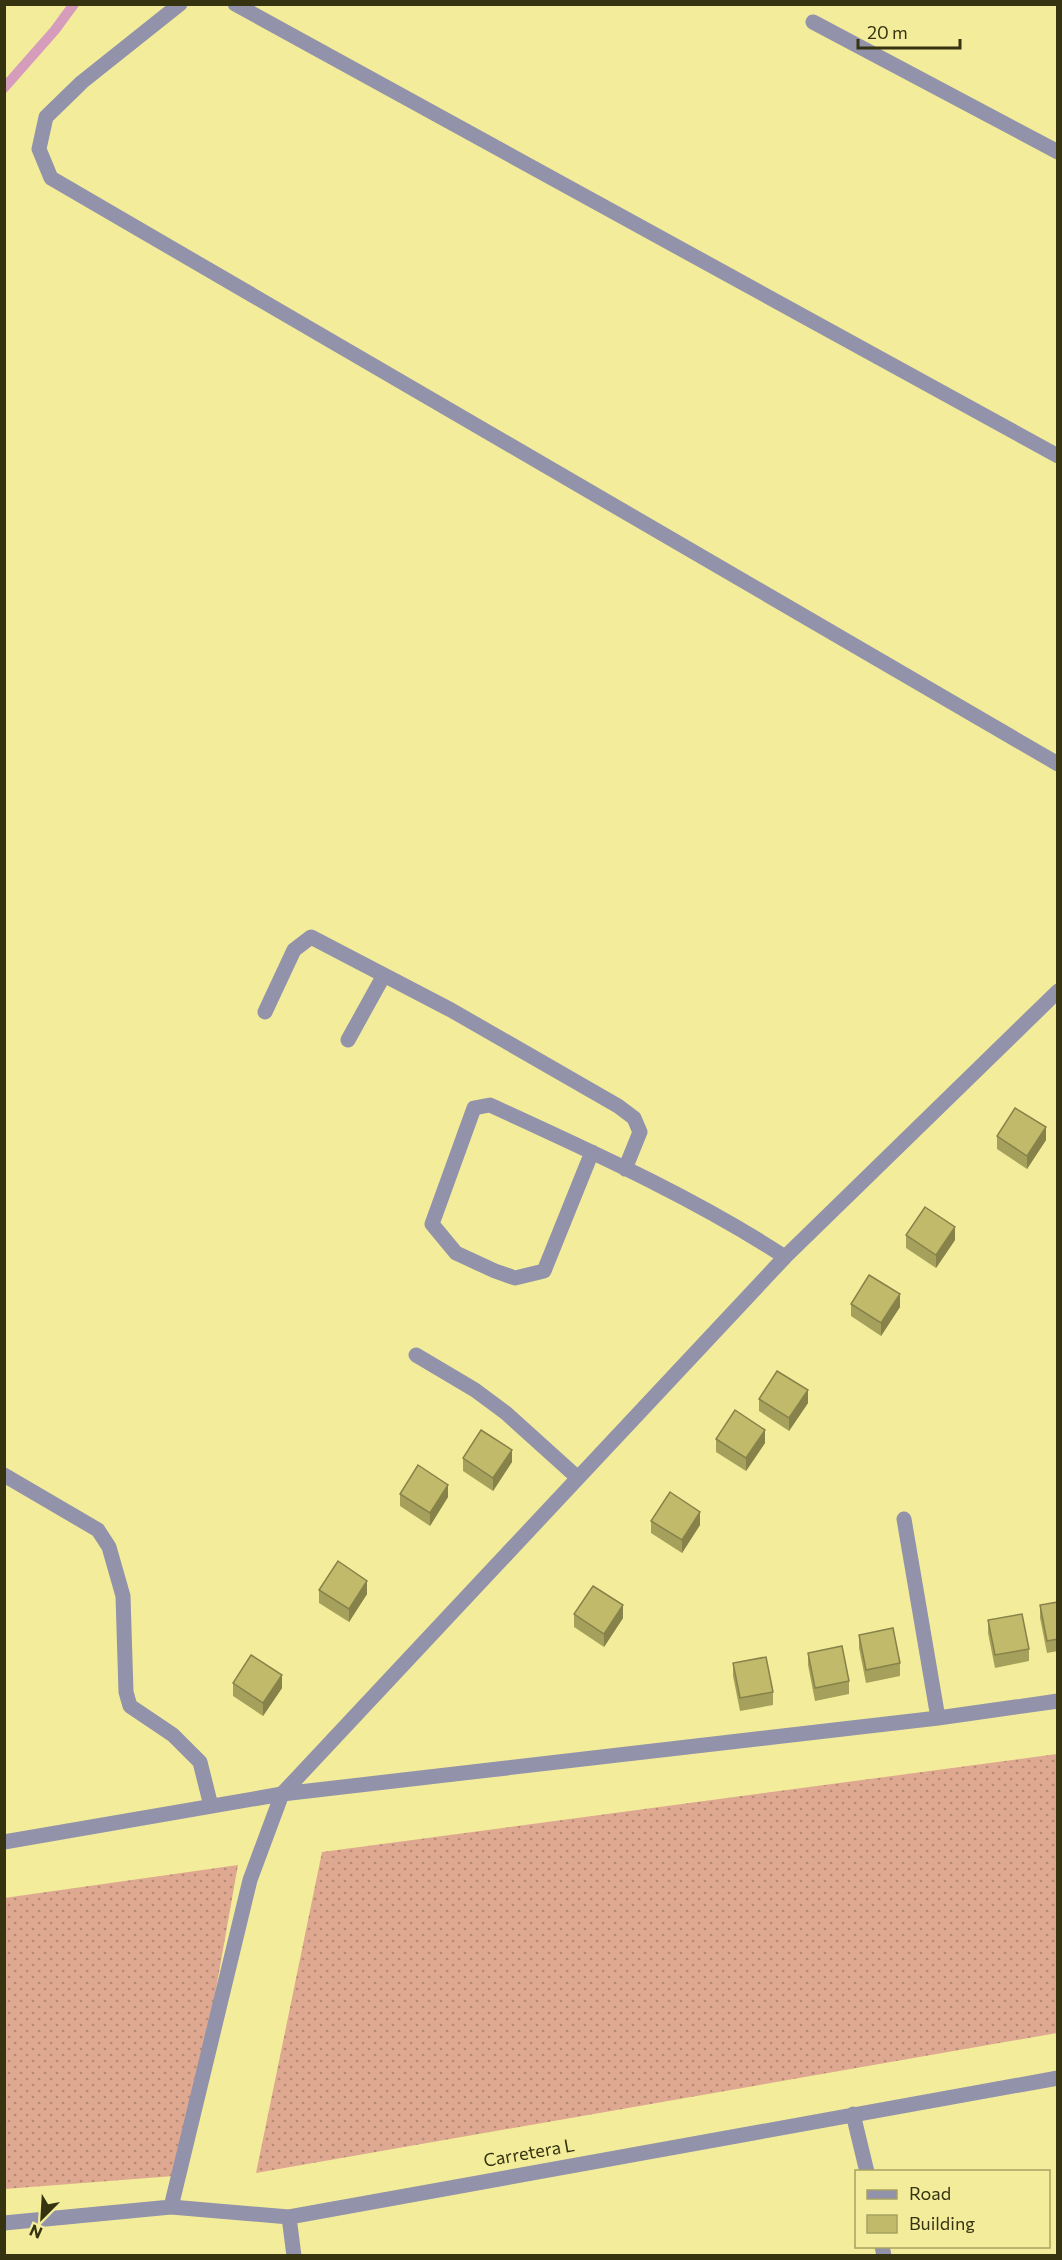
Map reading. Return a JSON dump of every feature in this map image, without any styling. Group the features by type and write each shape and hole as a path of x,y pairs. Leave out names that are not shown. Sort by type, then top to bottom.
{"street":[{"path":"180,4 82,81 46,117 39,149 51,178 1058,764"},
{"path":"235,4 1058,456"},
{"path":"813,22 1058,152"},
{"path":"265,1012 294,950 311,937 452,1010 618,1106 634,1118 640,1131 625,1169"},
{"path":"348,1040 384,975"},
{"path":"171,2206 250,1880 282,1794 785,1257 1058,991"},
{"path":"592,1152 544,1271 515,1278 495,1271 456,1253 432,1224 474,1108 490,1105 592,1152 744,1230 785,1257"},
{"path":"416,1354 475,1390 506,1413 578,1478"},
{"path":"4,1475 98,1530 109,1547 123,1596 126,1692 130,1706 173,1735 200,1762 211,1806"},
{"path":"904,1519 938,1718"},
{"path":"4,1842 282,1794 938,1718 1058,1701"},
{"name":"Carretera L","path":"4,2223 171,2206 289,2217 1058,2078"},
{"path":"853,2114 867,2170"},
{"path":"289,2217 294,2256"}],"shaded area":[{"path":"1057,1754 1057,2033 256,2173 322,1852"},
{"path":"238,1865 204,2057 174,2176 5,2189 4,1898"}],"building":[{"path":"1015,1108 1046,1127 1027,1156 997,1136"},
{"path":"925,1207 955,1227 936,1255 906,1235"},
{"path":"869,1275 900,1294 881,1323 851,1304"},
{"path":"777,1371 808,1390 789,1418 759,1399"},
{"path":"735,1410 765,1430 746,1458 716,1439"},
{"path":"481,1430 512,1450 493,1478 463,1458"},
{"path":"418,1465 448,1485 430,1513 400,1494"},
{"path":"670,1492 700,1512 682,1540 651,1521"},
{"path":"338,1561 367,1581 349,1609 319,1590"},
{"path":"593,1586 623,1605 604,1634 574,1614"},
{"path":"1058,1602 1058,1639 1047,1641 1040,1605"},
{"path":"1022,1614 1029,1649 995,1655 988,1620"},
{"path":"893,1628 900,1663 866,1670 859,1635"},
{"path":"842,1646 849,1681 815,1688 808,1653"},
{"path":"251,1655 282,1675 263,1703 233,1683"},
{"path":"766,1657 773,1692 740,1698 733,1663"}],"waterway":[{"path":"4,88 55,30 74,4"}]}
